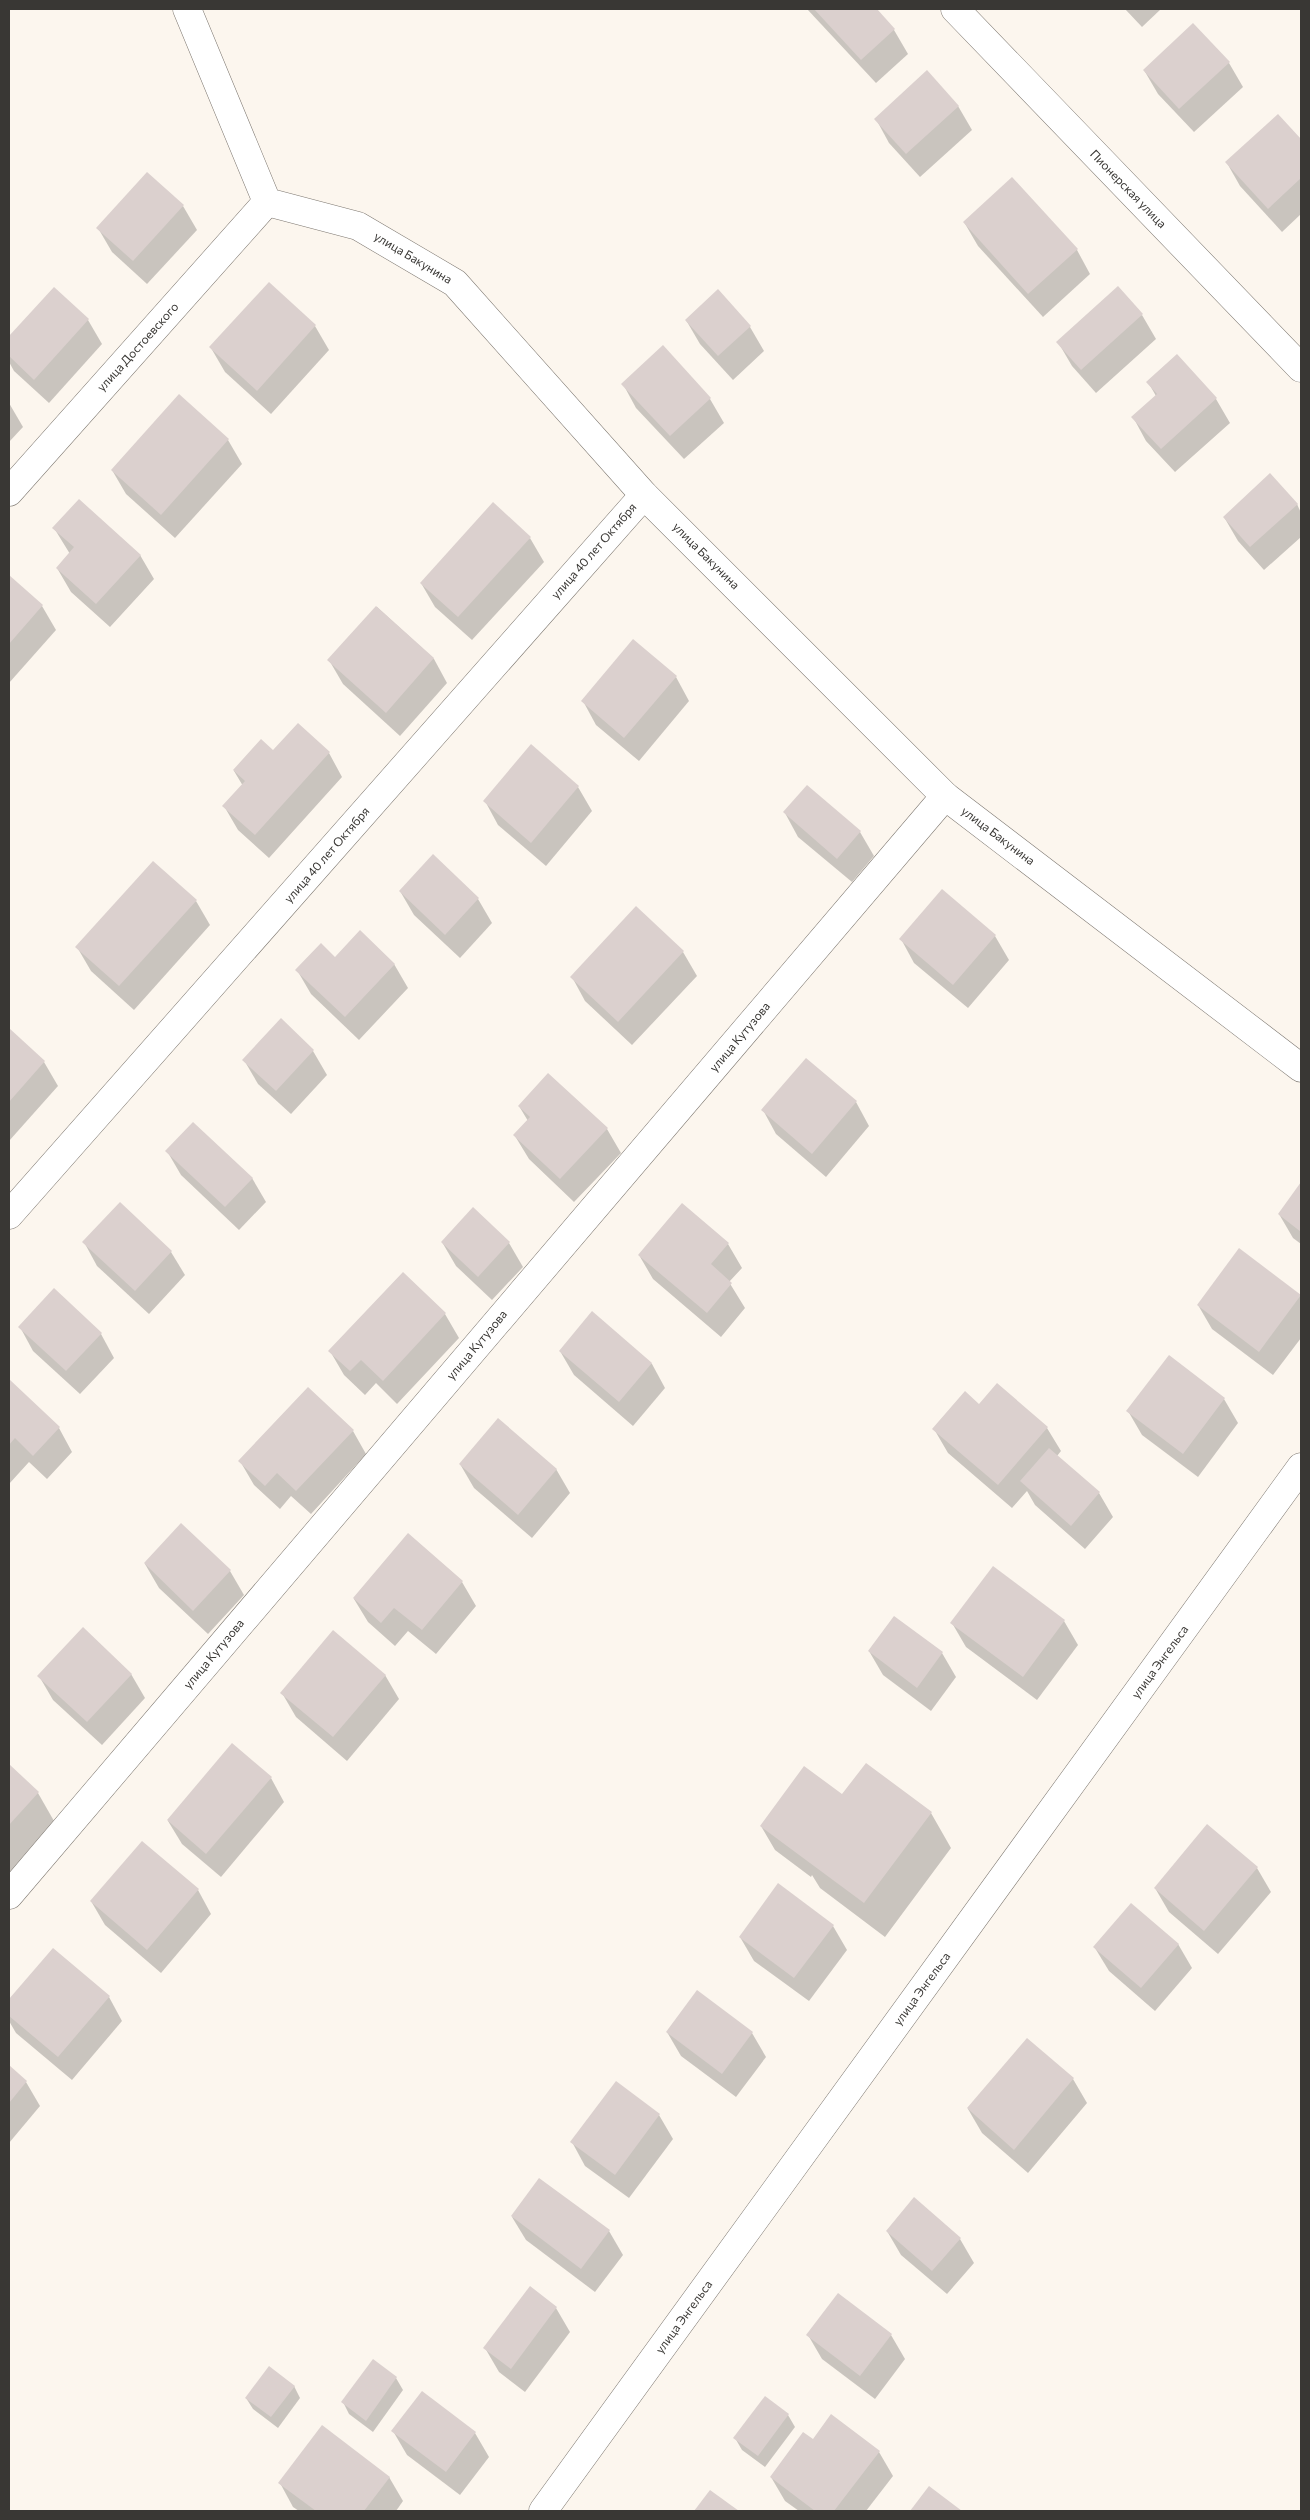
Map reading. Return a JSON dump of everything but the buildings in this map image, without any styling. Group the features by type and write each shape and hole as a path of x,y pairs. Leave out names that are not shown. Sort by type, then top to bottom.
{"street":[{"path":"187,9 267,202"},
{"name":"Пионерская улица","path":"955,9 1301,368"},
{"name":"улица Достоевского","path":"9,492 267,202"},
{"name":"улица Бакунина","path":"267,202 358,226 455,283 644,494 945,796 1301,1068"},
{"name":"улица 40 лет Октября","path":"9,1215 644,494"},
{"name":"улица Кутузова","path":"9,1895 945,796"},
{"name":"улица Энгельса","path":"543,2511 1301,1467"}]}
